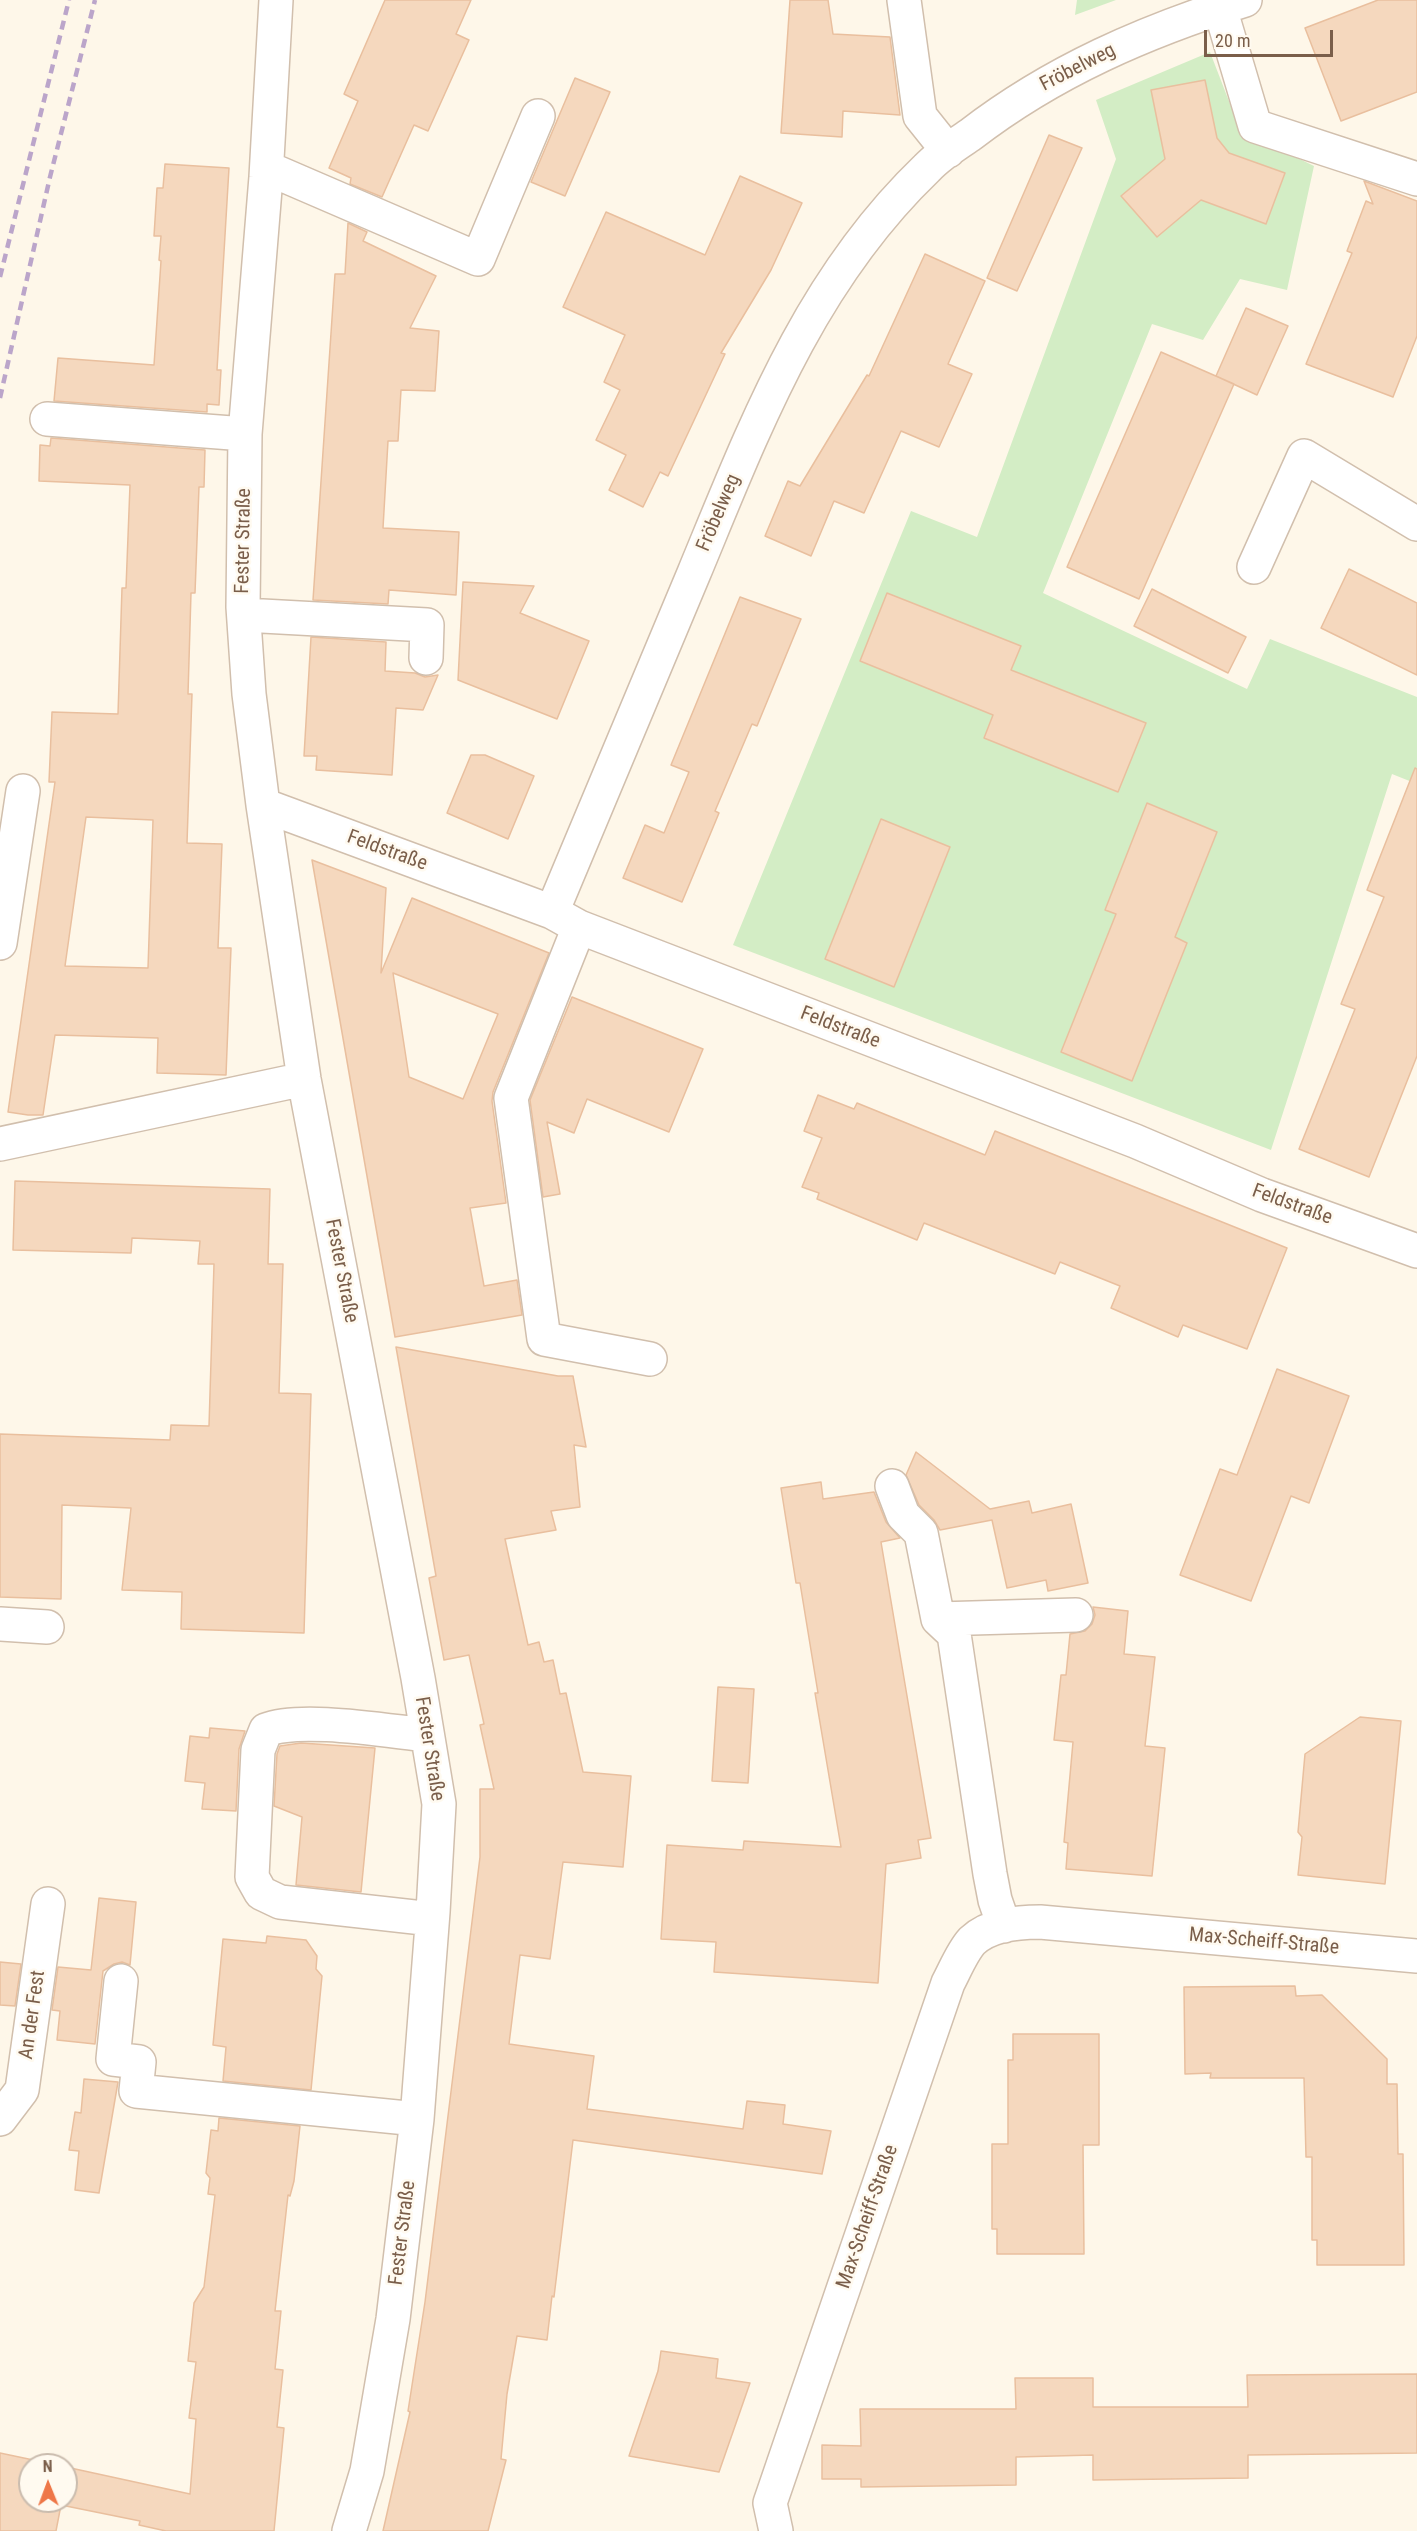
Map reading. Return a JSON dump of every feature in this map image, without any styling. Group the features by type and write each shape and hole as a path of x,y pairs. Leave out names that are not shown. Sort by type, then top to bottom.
{"street":[{"name":"Fester Straße","path":"276,0 267,168 245,434 244,615 249,694 263,805 304,1079 428,1735 439,1804 417,2119 393,2319 367,2471 349,2531"},
{"path":"904,0 920,116 948,151"},
{"name":"Fröbelweg","path":"650,1359 544,1339 512,1098 565,920 758,420 799,335 839,270 886,211 928,166 993,117 1039,87 1142,35 1232,4 1255,126 1417,179"},
{"path":"267,168 477,259 538,116"},
{"path":"47,419 245,434"},
{"path":"1254,567 1304,456 1417,524"},
{"path":"244,615 427,625 426,658"},
{"path":"0,943 23,791"},
{"name":"Feldstraße","path":"263,805 1135,1141 1262,1195 1417,1251"},
{"path":"0,1144 304,1079"},
{"path":"892,1486 903,1515 921,1533 938,1619 954,1634 994,1900 1004,1926"},
{"path":"938,1619 1076,1615"},
{"path":"0,1624 47,1627"},
{"path":"428,1735 305,1724 278,1725 266,1730 258,1750 252,1877 261,1893 279,1902 432,1919"},
{"name":"An der Fest","path":"0,2119 22,2090 48,1904"},
{"name":"Max-Scheiff-Straße","path":"776,2531 770,2503 948,1983 972,1941 993,1929 1017,1922 1040,1922 1417,1956"},
{"path":"121,1981 113,2059 139,2062 136,2091 417,2119"}],"green space":[{"path":"1077,0 1116,0 1075,15"},
{"path":"1210,52 1240,130 1314,166 1287,290 1240,279 1203,340 1152,324 1043,593 1247,689 1270,639 1417,697 1417,784 1392,774 1271,1150 733,945 911,511 977,537 1116,159 1096,100"}],"building":[{"path":"385,0 471,0 456,34 469,40 428,131 414,125 382,197 350,184 351,178 329,168 358,101 344,94"},
{"path":"790,0 828,0 833,34 890,37 900,115 843,111 842,137 781,133"},
{"path":"1378,0 1417,0 1417,92 1341,121 1305,28"},
{"path":"575,78 610,92 565,196 531,182"},
{"path":"1205,80 1217,138 1229,153 1285,173 1266,224 1201,200 1157,237 1121,196 1165,159 1151,90"},
{"path":"1049,135 1082,148 1017,291 987,278"},
{"path":"165,164 229,168 217,370 221,370 219,405 207,404 207,412 54,401 58,358 154,365 161,236 154,236 157,188 163,188"},
{"path":"740,176 802,203 771,270 721,353 725,354 668,476 660,472 643,507 609,490 626,455 596,440 620,390 604,382 625,335 563,307 606,212 705,255"},
{"path":"1364,181 1417,201 1417,336 1393,397 1306,364 1352,253 1347,251 1366,201 1373,204"},
{"path":"348,223 367,232 363,241 436,276 410,328 439,331 435,391 401,390 398,441 388,441 383,528 459,532 456,595 389,590 388,604 313,600 335,274 345,274"},
{"path":"925,254 985,281 948,364 972,374 939,447 901,431 864,513 834,501 811,556 765,536 788,481 800,486 867,375 869,376"},
{"path":"1246,308 1288,326 1257,395 1216,376"},
{"path":"1161,352 1234,384 1139,599 1067,567"},
{"path":"51,438 205,450 204,487 199,487 195,593 191,593 188,694 192,694 187,843 222,844 218,948 231,948 226,1075 157,1073 158,1038 55,1035 43,1115 28,1115 8,1112 55,782 49,782 52,712 118,714 122,588 126,588 130,485 39,481 40,445 50,446","holes":["86,817 153,820 148,968 65,966"]},
{"path":"1349,569 1417,603 1417,675 1321,628"},
{"path":"463,582 534,586 520,613 589,641 557,719 458,680"},
{"path":"1152,589 1246,637 1228,673 1134,626"},
{"path":"887,593 1021,646 1011,670 1146,723 1118,792 984,738 993,715 860,661"},
{"path":"740,597 801,619 757,726 752,724 715,811 719,813 682,902 623,878 645,825 664,833 689,772 671,765"},
{"path":"311,637 386,642 385,671 415,673 425,677 438,675 423,710 396,708 392,775 316,770 317,756 304,756"},
{"path":"471,755 485,755 534,776 508,839 447,813"},
{"path":"1415,768 1417,769 1417,1056 1369,1177 1299,1149 1355,1009 1341,1004 1384,897 1367,890"},
{"path":"1147,803 1217,832 1175,937 1187,943 1132,1081 1061,1052 1116,914 1105,910"},
{"path":"881,819 950,847 894,987 825,959"},
{"path":"312,860 386,888 381,973 412,898 549,953 493,1092 492,1101 506,1203 470,1208 484,1286 517,1280 522,1315 395,1337","holes":["393,973 498,1014 463,1099 409,1077"]},
{"path":"572,997 703,1049 669,1132 587,1099 574,1133 547,1122 560,1194 543,1197 530,1100"},
{"path":"818,1095 854,1109 857,1103 985,1155 995,1131 1287,1248 1247,1349 1183,1325 1178,1337 1111,1308 1120,1286 1060,1262 1055,1274 924,1223 917,1240 817,1199 819,1193 802,1187 822,1138 804,1131"},
{"path":"15,1181 270,1189 268,1264 283,1264 279,1393 311,1394 304,1633 181,1629 182,1592 122,1590 131,1508 62,1505 61,1599 0,1597 0,1434 170,1440 171,1425 209,1426 214,1264 198,1264 200,1241 132,1238 131,1253 13,1250"},
{"path":"396,1347 558,1376 573,1376 586,1447 574,1445 580,1507 551,1511 556,1530 505,1539 528,1645 539,1642 544,1662 553,1660 560,1694 566,1693 583,1772 631,1776 623,1867 563,1862 550,1959 520,1955 509,2044 594,2056 587,2109 743,2129 747,2101 785,2105 783,2124 831,2131 822,2174 573,2140 547,2340 517,2336 507,2394 501,2459 506,2460 488,2531 383,2531 410,2412 408,2411 425,2302 480,1857 480,1789 494,1789 480,1725 484,1724 469,1655 444,1660 429,1578 436,1576"},
{"path":"1277,1369 1349,1396 1309,1503 1291,1496 1251,1601 1180,1575 1220,1469 1237,1475"},
{"path":"916,1452 990,1509 1029,1501 1032,1513 1071,1504 1088,1583 1048,1591 1046,1580 1007,1588 992,1520 940,1530 934,1520 919,1505 906,1475"},
{"path":"821,1482 823,1499 874,1492 886,1522 900,1538 881,1542 931,1838 918,1840 921,1858 886,1864 878,1983 714,1972 716,1942 661,1939 667,1845 743,1850 744,1841 841,1847 815,1693 818,1693 800,1583 796,1583 781,1488"},
{"path":"1093,1607 1128,1611 1124,1654 1155,1657 1145,1746 1165,1748 1152,1876 1066,1869 1068,1843 1064,1842 1073,1742 1054,1740 1061,1675 1066,1675 1070,1634 1085,1631 1092,1624 1095,1615"},
{"path":"718,1687 754,1689 748,1783 712,1781"},
{"path":"1360,1717 1401,1721 1385,1884 1298,1875 1302,1837 1298,1832 1305,1754"},
{"path":"210,1728 245,1731 239,1749 236,1811 202,1809 205,1783 185,1781 190,1736 209,1738"},
{"path":"301,1743 375,1748 361,1892 296,1885 302,1817 274,1806 277,1754 280,1746"},
{"path":"99,1898 136,1902 130,1965 122,1962 103,1971 95,2044 57,2040 60,2011 52,2010 58,1967 91,1970"},
{"path":"267,1936 306,1940 317,1956 316,1969 322,1976 311,2090 223,2081 226,2047 213,2045 223,1939 266,1943"},
{"path":"0,1962 21,1964 15,2006 0,2005"},
{"path":"1295,1986 1296,1996 1322,1995 1387,2059 1387,2084 1397,2084 1398,2154 1403,2154 1404,2265 1317,2265 1317,2240 1312,2240 1312,2157 1306,2157 1304,2078 1210,2078 1211,2073 1185,2074 1184,1987"},
{"path":"1013,2034 1099,2034 1099,2145 1083,2145 1084,2254 997,2254 997,2229 992,2229 992,2144 1008,2144 1008,2060 1013,2060"},
{"path":"84,2079 118,2082 99,2193 75,2190 79,2151 69,2150 75,2112 81,2113"},
{"path":"219,2118 300,2126 294,2181 290,2196 288,2195 275,2311 281,2311 275,2369 283,2370 277,2427 284,2428 274,2531 166,2531 139,2525 140,2521 78,2508 78,2470 190,2494 196,2419 189,2418 196,2362 188,2361 194,2303 204,2287 215,2195 208,2194 210,2178 206,2173 211,2130 218,2131"},
{"path":"661,2351 718,2359 716,2378 750,2383 719,2472 629,2456 658,2371"},
{"path":"1417,2374 1417,2453 1248,2455 1248,2478 1093,2480 1093,2455 1016,2457 1016,2485 861,2487 861,2479 822,2479 822,2445 861,2446 860,2409 1016,2409 1015,2378 1093,2378 1093,2407 1248,2407 1247,2375"},
{"path":"0,2453 18,2457 18,2513 59,2513 56,2531 0,2531"}],"railway":[{"path":"0,277 69,0"},
{"path":"0,398 50,177 95,0"}]}
